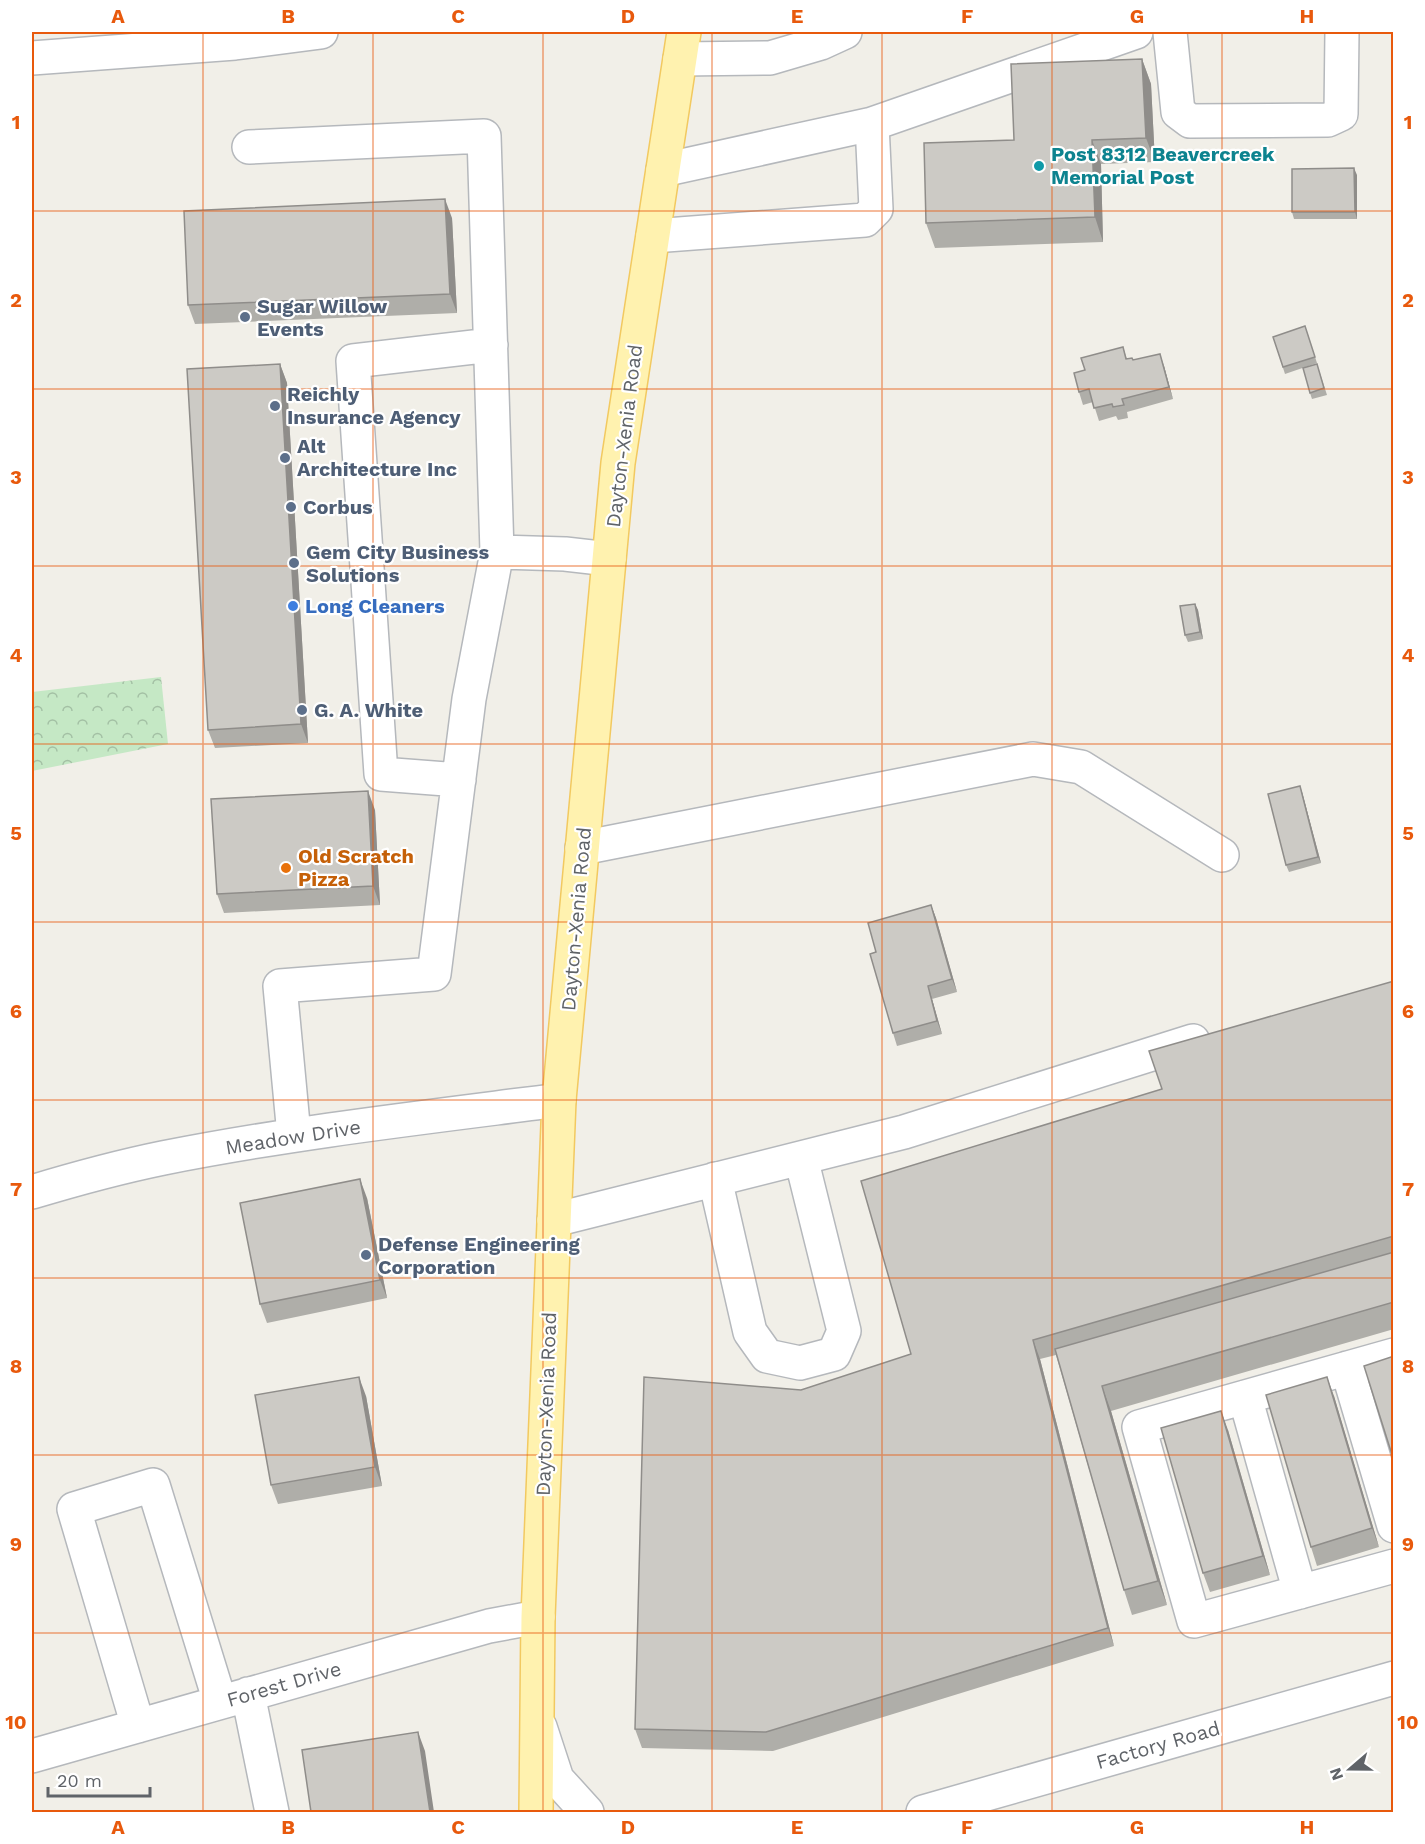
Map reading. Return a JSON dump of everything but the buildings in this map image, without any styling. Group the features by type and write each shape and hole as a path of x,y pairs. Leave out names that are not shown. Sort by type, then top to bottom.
{"main road":[{"name":"Dayton-Xenia Road","path":"536,1812 538,1617 558,1100 618,463 682,45"}],"street":[{"path":"32,58 155,40 235,43 321,32"},
{"path":"682,45 770,58 820,44 844,32"},
{"path":"663,170 872,124 1136,32"},
{"path":"1170,32 1178,112 1190,121 1328,120 1341,114 1342,32"},
{"path":"653,236 865,220 876,209 872,124"},
{"path":"249,147 484,136 497,552 469,699 434,974 280,986 294,1135"},
{"path":"459,780 381,774 353,361 491,345"},
{"path":"497,552 565,554 609,559"},
{"path":"582,848 1033,759 1081,767 1222,855"},
{"path":"554,1220 904,1132 1216,1034"},
{"name":"Meadow Drive","path":"32,1192 103,1171 294,1135 558,1100"},
{"path":"715,1179 750,1332 766,1356 801,1363 834,1354 844,1331 801,1158"},
{"path":"1394,1355 1139,1427 1194,1621 1394,1566"},
{"path":"1347,1368 1394,1526"},
{"path":"1245,1397 1300,1592"},
{"path":"138,1726 74,1509 153,1485 234,1698 272,1812"},
{"name":"Forest Drive","path":"32,1756 489,1626 538,1617"},
{"name":"Factory Road","path":"922,1812 1394,1678"},
{"path":"536,1715 557,1779 587,1812"}],"green space":[{"path":"161,677 168,744 32,771 32,692"}],"place":[{"name":"Post 8312 Beavercreek Memorial Post","path":"1039,166"},
{"name":"Sugar Willow Events","path":"245,317"},
{"name":"Reichly Insurance Agency","path":"275,406"},
{"name":"Alt Architecture Inc","path":"285,458"},
{"name":"Corbus","path":"291,507"},
{"name":"Gem City Business Solutions","path":"294,563"},
{"name":"Long Cleaners","path":"293,606"},
{"name":"G. A. White","path":"302,710"},
{"name":"Old Scratch Pizza","path":"286,868"},
{"name":"Defense Engineering Corporation","path":"366,1255"}]}
